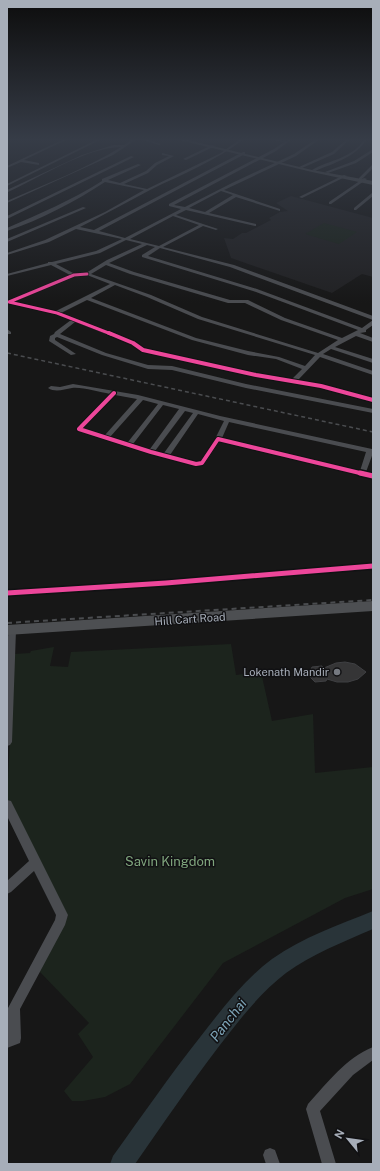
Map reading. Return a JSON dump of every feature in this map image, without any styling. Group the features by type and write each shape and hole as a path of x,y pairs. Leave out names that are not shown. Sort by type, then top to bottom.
{"highway":[{"name":"Hill Cart Road","path":"9,630 373,606"}],"street":[{"path":"7,202 26,194"},
{"path":"7,218 58,194"},
{"path":"7,230 52,210 81,194"},
{"path":"7,254 47,241 106,213 140,194"},
{"path":"94,232 167,194"},
{"path":"192,194 170,205 255,226"},
{"path":"7,275 98,252 126,240 214,194"},
{"path":"232,194 279,210"},
{"path":"301,196 306,194"},
{"path":"330,203 343,194"},
{"path":"354,209 373,194"},
{"path":"206,214 236,195"},
{"path":"50,198 56,199"},
{"path":"62,200 67,202"},
{"path":"7,241 84,208"},
{"path":"52,210 69,215"},
{"path":"173,215 216,229"},
{"path":"203,225 144,256 255,290 364,331"},
{"path":"75,227 197,256 247,271 373,318"},
{"path":"87,274 146,244"},
{"path":"106,263 132,273 230,302 246,301 283,319 342,340"},
{"path":"50,264 74,275"},
{"path":"373,372 200,318 149,296 87,274 74,275 9,302 57,313 133,343 143,350 256,375 321,386 373,400"},
{"path":"57,313 114,284"},
{"path":"87,298 194,339 248,353 277,358 306,368"},
{"path":"73,354 52,341 52,337 57,335 57,333 75,320"},
{"path":"294,381 319,354 342,340 364,331 373,322"},
{"path":"357,334 373,340"},
{"path":"57,335 104,354 148,367 172,368 246,386 373,411"},
{"path":"330,347 373,361"},
{"path":"52,388 60,389 73,386 141,398 227,420 372,450 362,474"},
{"path":"114,393 79,429 129,446 189,463 202,463 218,439 227,420"},
{"path":"106,438 141,398"},
{"path":"129,446 162,403"},
{"path":"152,452 183,409"},
{"path":"166,456 197,412"},
{"path":"218,439 373,476"},
{"path":"7,593 166,583 373,566"},
{"path":"7,742 9,630"},
{"path":"7,805 62,913 62,918 14,1008 15,1038 7,1042"},
{"path":"7,888 36,862"},
{"path":"329,1164 313,1109 339,1080 362,1058 373,1053"}],"shaded area":[{"path":"291,196 373,218 373,277 362,274 332,293 231,258 224,238 233,239 242,233 246,233 271,220 269,218 280,212 288,211 276,203"}],"green space":[{"path":"324,223 357,232 339,244 305,234"},
{"name":"Savin Kingdom","path":"231,644 236,675 261,672 272,721 313,714 315,773 373,767 373,889 345,898 223,963 130,1084 105,1097 83,1101 72,1101 64,1091 93,1057 78,1034 89,1023 40,972 40,965 68,916 7,801 14,654 30,653 31,651 54,647 50,666 68,667 71,652"}],"building":[{"name":"Lokenath Mandir","path":"345,662 355,664 366,672 358,679 348,682 337,682 327,679 326,681 315,682 308,675 312,667 322,666 324,668 336,663"}],"waterway":[{"name":"Panchai","path":"121,1164 210,1041 238,1006 260,982 280,966 305,950 373,920"}],"railway":[{"path":"7,353 373,432"},
{"path":"7,623 373,600"}],"cycle path":[{"path":"87,274 74,275 9,302 57,313 133,343 143,350 256,375 321,386 373,400"},
{"path":"114,393 79,429 151,452 196,464 202,463 218,439 373,476"},
{"path":"7,593 166,583 373,566"}],"place":[{"name":"Lokenath Mandir","path":"337,672"}]}
